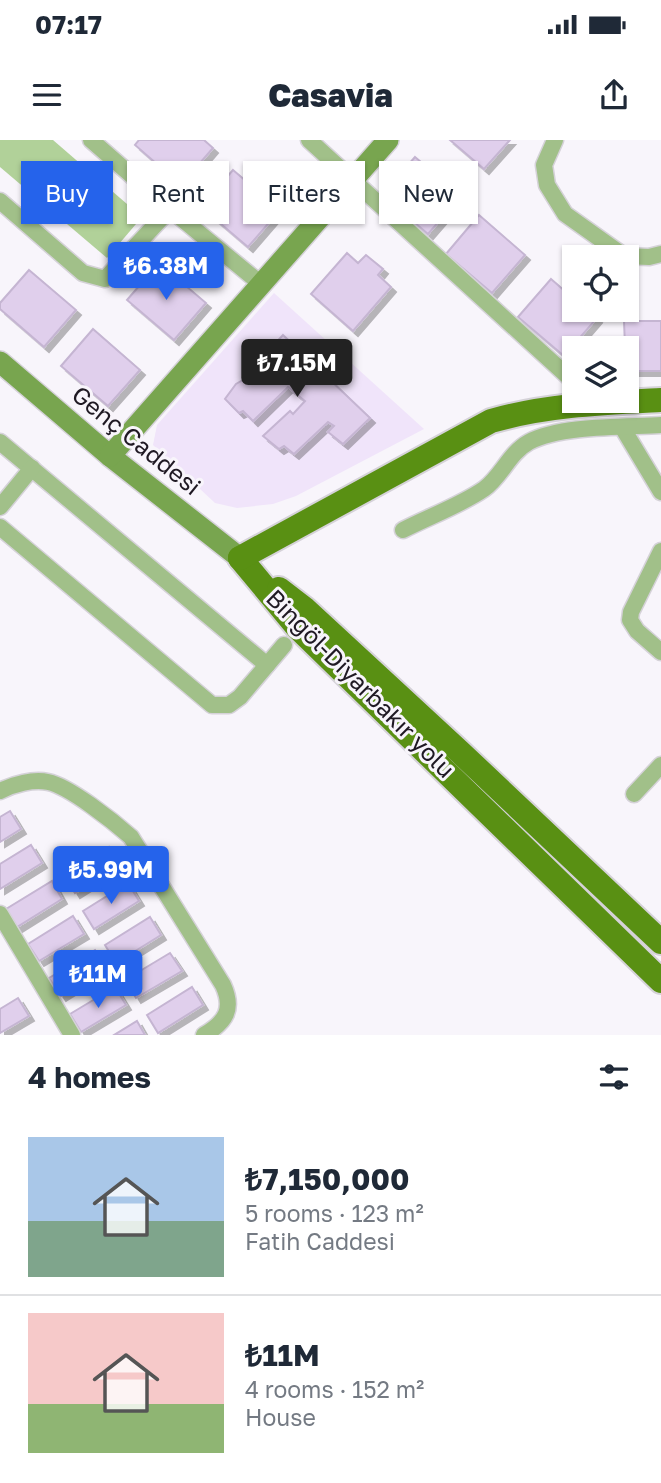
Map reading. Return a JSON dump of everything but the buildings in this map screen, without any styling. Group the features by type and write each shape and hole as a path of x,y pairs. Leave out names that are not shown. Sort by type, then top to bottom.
{"main road":[{"path":"639,401 661,400"},
{"path":"562,406 534,410 491,421 240,558 305,609 461,752 661,942"},
{"name":"Bingöl-Diyarbakır yolu","path":"240,558 298,628 661,981"}],"street":[{"path":"92,140 127,171"},
{"path":"309,140 331,161"},
{"path":"365,165 388,140"},
{"path":"555,140 544,165 547,185 565,214 624,256 649,257 661,254"},
{"path":"365,194 562,371"},
{"path":"0,201 83,273 105,279 156,224"},
{"path":"188,224 261,284"},
{"path":"110,456 313,224"},
{"name":"Genç Caddesi","path":"0,362 110,456 240,558"},
{"path":"403,530 484,489 513,454 528,443 548,435 661,425"},
{"path":"622,427 661,492"},
{"path":"0,442 267,665"},
{"path":"0,507 32,468"},
{"path":"0,527 212,705 229,705 240,697 285,645"},
{"path":"661,551 629,620 637,631 661,652"},
{"path":"634,794 661,765"},
{"path":"0,791 34,781 51,783 131,837 223,985 229,999 224,1018 204,1035"},
{"path":"0,914 72,1035"}],"shaded area":[{"path":"274,293 424,429 296,496 273,504 237,508 215,503 153,445 157,425"}],"green space":[{"path":"0,140 53,140 77,161 21,161 21,185 0,167"},
{"path":"113,192 127,204 127,224 136,224 107,258 67,224 113,224"}]}
